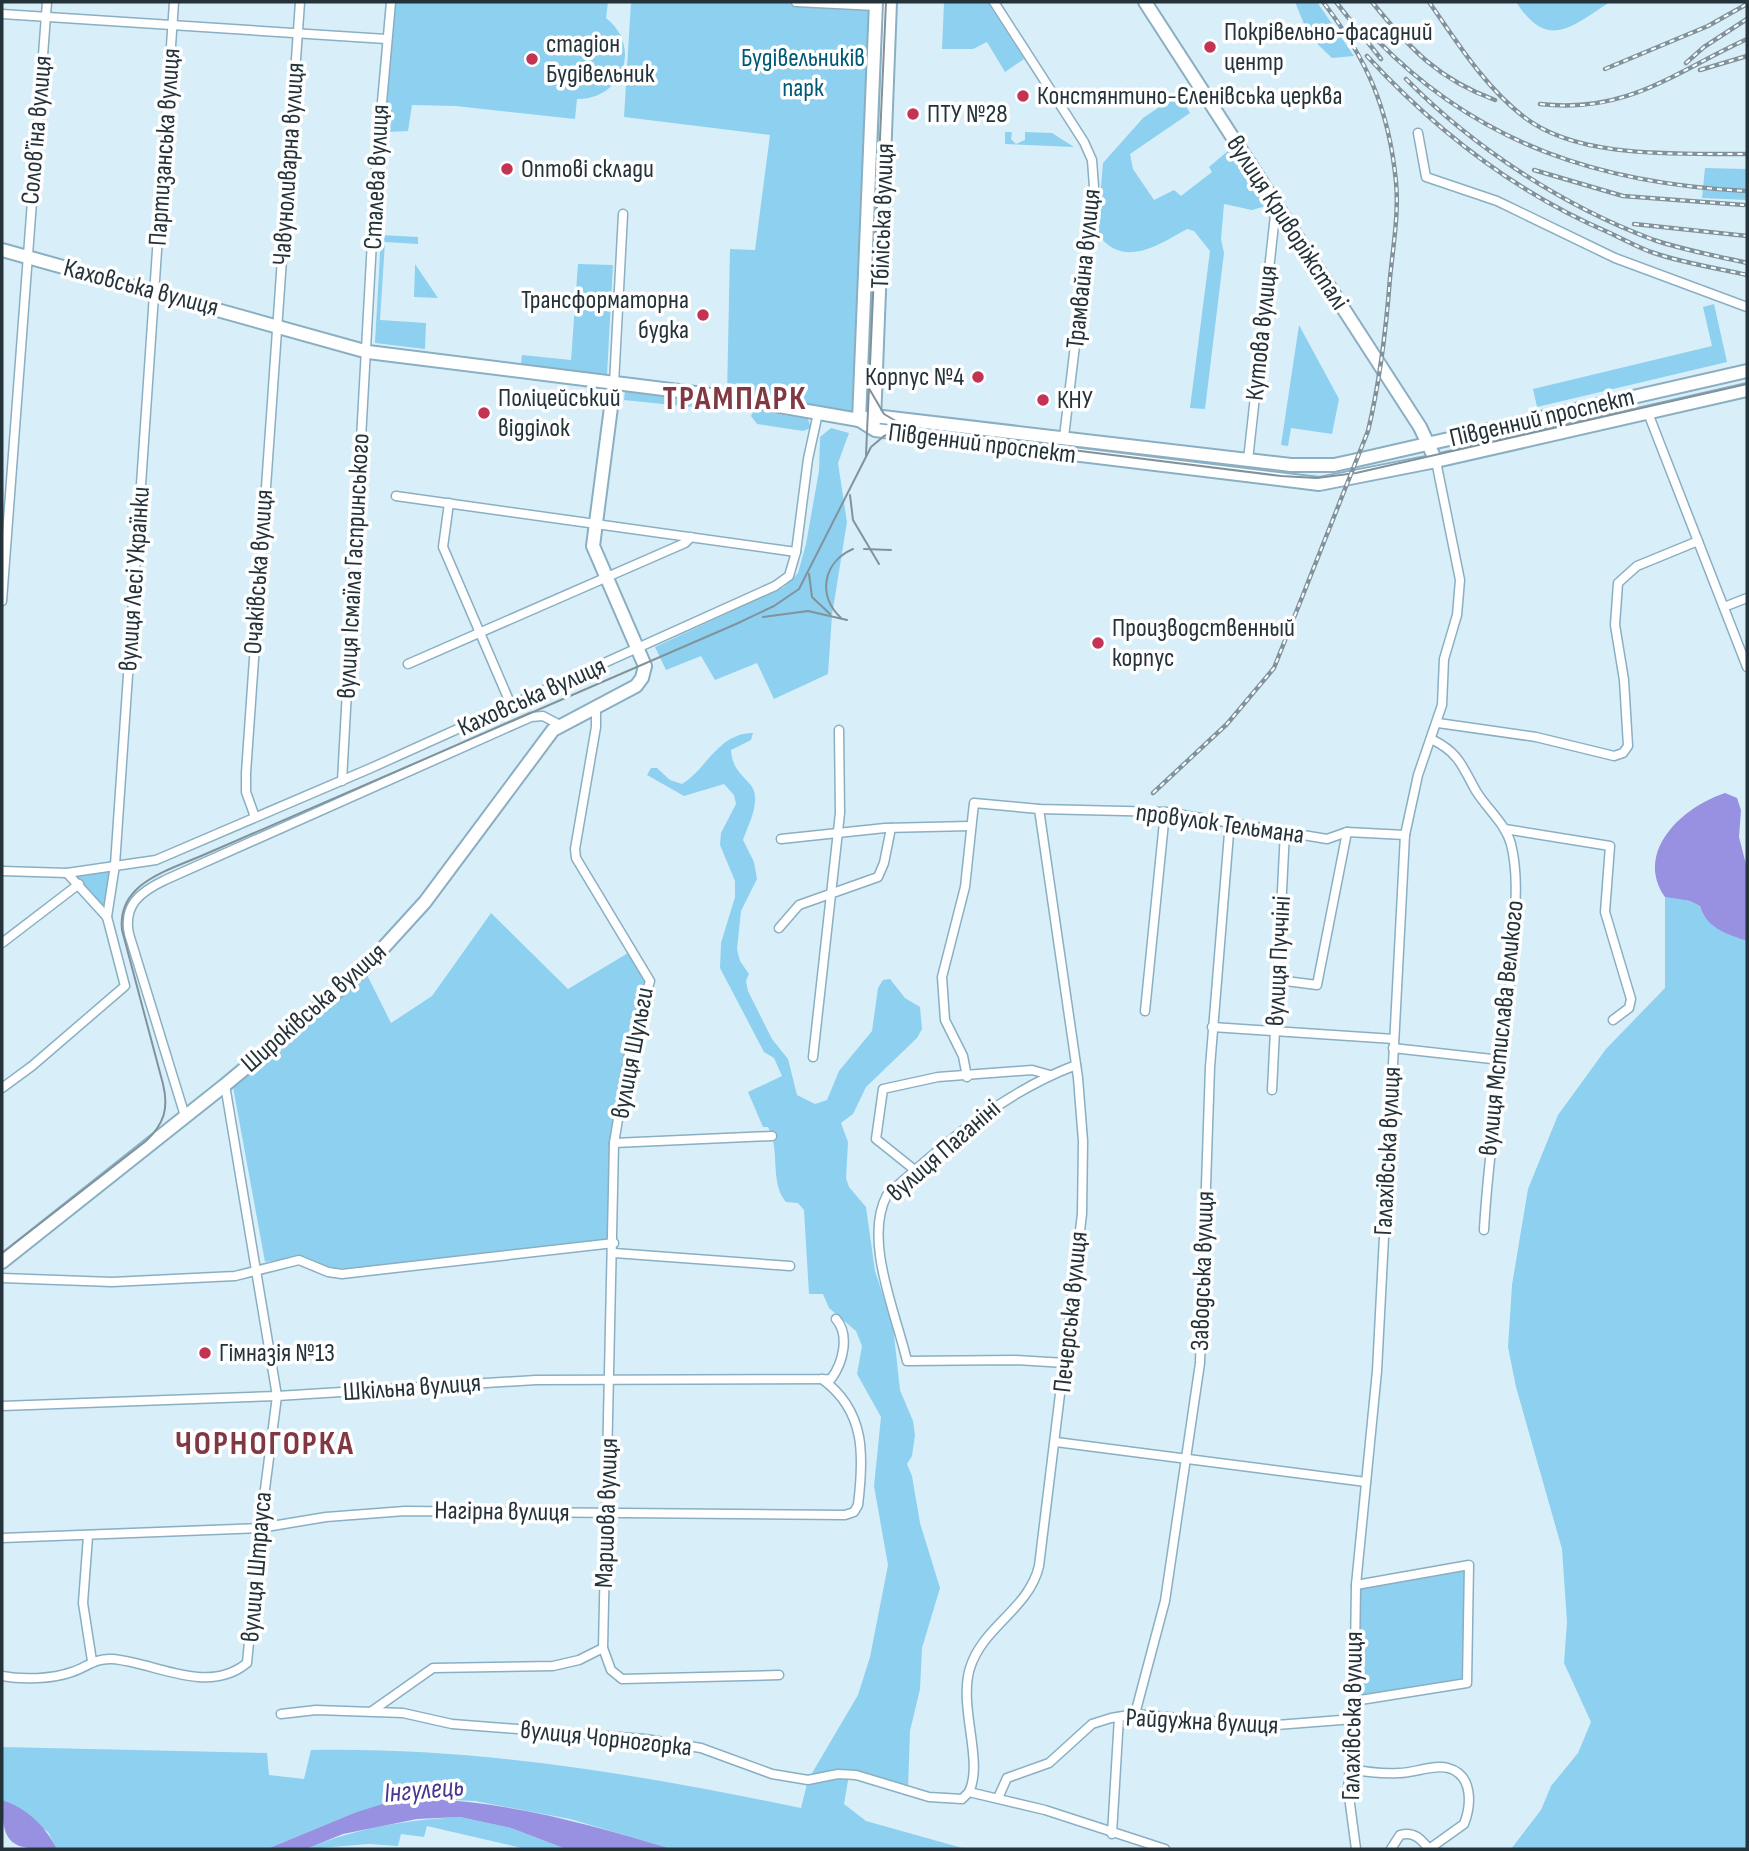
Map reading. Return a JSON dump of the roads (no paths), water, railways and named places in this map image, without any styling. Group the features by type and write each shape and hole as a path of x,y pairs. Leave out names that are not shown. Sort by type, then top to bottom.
{"main road":[{"name":"Тбіліська вулиця","path":"873,430 890,2"},
{"name":"вулиця Криворіжсталі","path":"1145,2 1430,444 1436,461"},
{"name":"Тбіліська вулиця","path":"859,420 876,4"},
{"name":"Каховська вулиця","path":"2,250 368,352 859,420"},
{"name":"Південний проспект","path":"859,420 874,416 1248,460 1334,465 1747,372"},
{"path":"614,384 593,546 638,649"},
{"name":"Південний проспект","path":"859,420 873,430 1304,484 1339,482 1747,390"},
{"name":"Широківська вулиця","path":"2,1262 340,991 393,939 560,725 636,686 642,678 645,666 638,649"}],"street":[{"name":"Соловʼїна вулиця","path":"2,601 47,2"},
{"name":"Партизанська вулиця","path":"155,292 174,2"},
{"name":"Чавуноливарна вулиця","path":"277,326 300,2"},
{"name":"Сталева вулиця","path":"368,352 386,39 391,2"},
{"path":"796,2 876,4"},
{"name":"Трамвайна вулиця","path":"994,2 1084,142 1093,166 1089,232 1064,437"},
{"path":"2,14 386,39"},
{"path":"1418,133 1426,177 1497,201 1615,258 1747,307"},
{"name":"Кутова вулиця","path":"1248,460 1276,206"},
{"path":"614,384 622,214"},
{"name":"вулиця Лесі Українки","path":"107,917 115,865 155,292"},
{"name":"Очаківська вулиця","path":"255,817 246,792 246,773 277,326"},
{"name":"вулиця Ісмаїла Гаспринського","path":"342,781 352,573 368,352"},
{"name":"Каховська вулиця","path":"2,871 67,873 156,860 342,781 775,586 789,576 796,552 808,459 818,413"},
{"path":"1648,413 1747,667"},
{"name":"Галахівська вулиця","path":"1356,1849 1349,1801 1354,1719 1356,1585 1377,1371 1405,835 1418,775 1433,740 1442,705 1444,659 1457,615 1460,580 1436,461"},
{"path":"396,496 796,552"},
{"path":"449,503 443,547 511,705"},
{"path":"408,664 685,543 691,537"},
{"path":"1438,723 1536,737 1614,756 1623,753 1628,746 1624,680 1615,625 1618,583 1637,566 1698,541"},
{"path":"1724,607 1747,598"},
{"name":"вулиця Шульги","path":"596,707 596,727 575,849 576,858 650,981 630,1048 614,1143 611,1379"},
{"path":"185,1116 129,934 129,909 137,898 165,880 531,717 553,718 560,725"},
{"path":"813,1057 838,832 839,730"},
{"name":"вулиця Мстислава Великого","path":"1433,740 1451,749 1458,758 1486,806 1505,828 1513,856 1516,894 1501,1060 1488,1157 1484,1230"},
{"name":"провулок Тельмана","path":"970,826 974,803 1039,810 1165,813 1230,821 1327,839 1347,832 1405,835"},
{"name":"Печерська вулиця","path":"969,1792 973,1772 966,1706 969,1672 980,1645 1023,1600 1036,1578 1056,1442 1082,1214 1083,1141 1076,1065 1039,810"},
{"path":"1145,1011 1165,813"},
{"name":"Заводська вулиця","path":"1135,1714 1166,1601 1200,1363 1212,1027 1230,821"},
{"path":"781,839 891,828 970,826 965,887 942,977 945,1020 963,1056 967,1077"},
{"path":"779,928 799,905 878,877 891,828"},
{"path":"1505,828 1610,846 1605,912 1632,999 1629,1008 1613,1020"},
{"name":"вулиця Пуччіні","path":"1272,1090 1285,831"},
{"path":"1279,980 1317,985 1347,832"},
{"path":"2,1088 32,1066 125,986 107,917 67,873"},
{"path":"2,943 79,884"},
{"path":"1212,1027 1275,1030 1501,1060"},
{"name":"вулиця Паганіні","path":"1065,1363 1004,1359 907,1361 877,1233 879,1210 887,1195 984,1112 1050,1075 1076,1065"},
{"path":"916,1171 876,1139 880,1091 928,1078 1032,1070 1050,1075"},
{"name":"вулиця Штрауса","path":"92,1661 107,1658 137,1662 178,1675 202,1678 237,1670 247,1663 250,1657 260,1528 277,1396 225,1085"},
{"path":"614,1143 772,1136"},
{"path":"2,1278 112,1282 235,1276 305,1260 328,1272 342,1274 614,1248 790,1266"},
{"path":"827,1379 838,1368 844,1345 843,1328 836,1319"},
{"name":"Маршова вулиця","path":"603,1648 611,1379"},
{"name":"Шкільна вулиця","path":"2,1406 277,1396 536,1380 827,1379"},
{"name":"Нагірна вулиця","path":"2,1538 260,1528 326,1517 405,1511 826,1516 854,1512 858,1505 862,1448 849,1407 827,1379"},
{"path":"1056,1442 1366,1482"},
{"path":"2,1676 68,1673 92,1661 83,1603 88,1536"},
{"path":"1354,1701 1467,1683 1469,1565 1356,1585"},
{"path":"367,1711 433,1668 553,1666 586,1657 603,1648 611,1670 622,1679 779,1675"},
{"name":"вулиця Чорногорка","path":"281,1714 367,1711 403,1713 452,1724 645,1739 701,1748 772,1774 808,1780 838,1774 856,1775 946,1800 962,1799 969,1792 999,1798 1165,1849"},
{"name":"Райдужна вулиця","path":"999,1798 1007,1778 1049,1763 1092,1724 1119,1717 1135,1714 1265,1726 1354,1719"},
{"path":"1112,1834 1119,1717"},
{"path":"1350,1769 1401,1773 1447,1767 1458,1772 1470,1797 1464,1824 1429,1849 1415,1835 1407,1833 1400,1835 1391,1849"}],"tram line":[{"path":"866,455 886,2"},
{"path":"867,385 884,414 911,430 1281,476 1317,478 1356,473 1747,384"},
{"path":"2,1253 146,1141 161,1122 165,1109 163,1084 122,930 127,901 136,890 146,881 173,867 774,606 799,589 871,447 884,436 905,428"},
{"path":"850,495 853,520 879,564"},
{"path":"841,618 829,599 827,580 835,562 853,549"},
{"path":"864,549 891,550"},
{"path":"809,574 812,597 830,614"},
{"path":"763,617 808,611 847,620"}],"railway":[{"path":"1153,793 1227,724 1274,668 1368,431 1387,317 1396,218 1396,182 1388,131 1373,86 1352,44 1323,2"},
{"path":"1336,2 1381,59"},
{"path":"1372,2 1426,61 1457,82 1495,100"},
{"path":"1429,2 1496,92 1524,117 1547,131 1573,141 1631,151 1747,154"},
{"path":"1605,69 1708,26 1747,4"},
{"path":"1686,63 1704,47 1747,19"},
{"path":"1540,104 1599,103 1624,97 1672,77 1747,39"},
{"path":"1377,40 1416,76 1458,107 1501,132 1546,152 1594,168 1643,179 1694,187 1747,191"},
{"path":"1367,56 1449,134 1479,158 1542,199 1648,251 1688,263 1747,275"},
{"path":"1700,70 1747,56"},
{"path":"1406,79 1490,151 1521,173 1586,210 1654,240 1747,263"},
{"path":"1534,170 1623,196 1744,205"},
{"path":"1634,224 1747,236"}],"place":[{"name":"Покрівельно-фасадний центр","path":"1210,47"},
{"name":"стадіон Будівельник","path":"532,59"},
{"name":"Констянтино-Єленівська церква","path":"1023,96"},
{"name":"ПТУ №28","path":"913,114"},
{"name":"Оптові склади","path":"507,169"},
{"name":"Трансформаторна будка","path":"703,315"},
{"name":"Корпус №4","path":"978,377"},
{"name":"КНУ","path":"1043,400"},
{"name":"Поліцейський відділок","path":"484,413"},
{"name":"Производственный корпус","path":"1098,643"},
{"name":"Гімназія №13","path":"205,1353"}],"district":[{"name":"ТРАМПАРК","path":"735,399"},
{"name":"ЧОРНОГОРКА","path":"265,1444"}],"park label":[{"name":"Будівельників парк","path":"803,73"}],"water label":[{"name":"Інгулець","path":"424,1790"}]}
